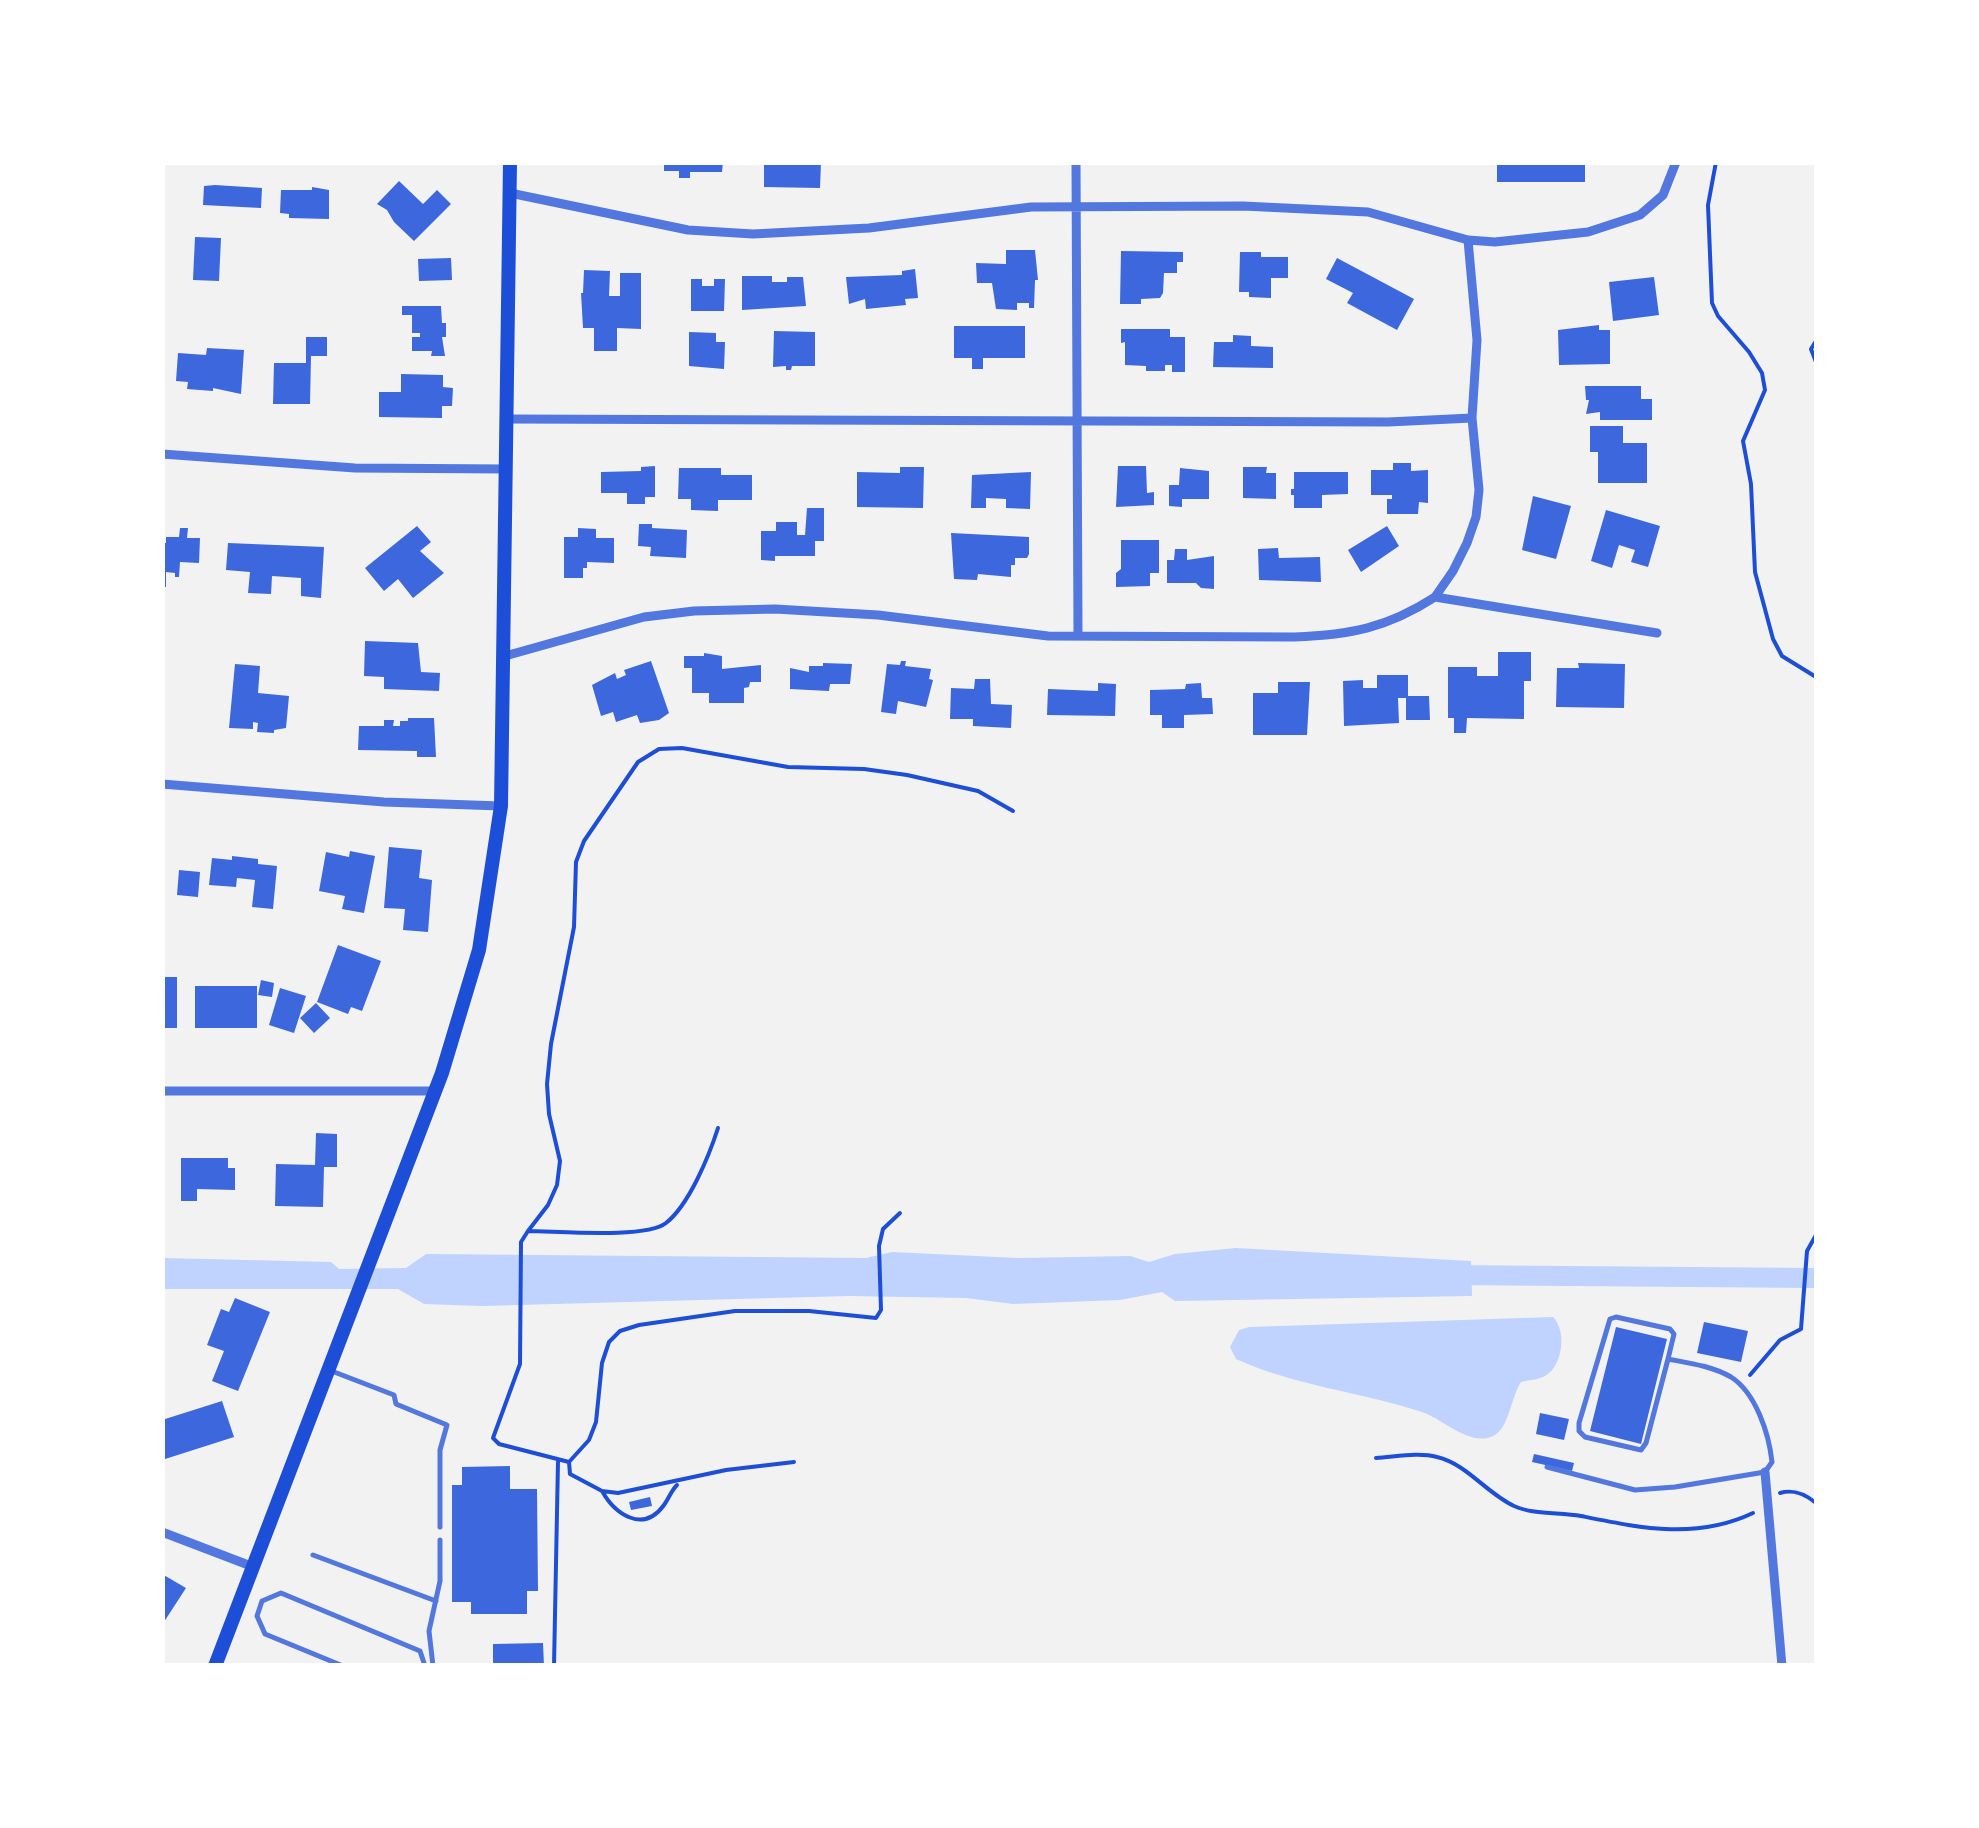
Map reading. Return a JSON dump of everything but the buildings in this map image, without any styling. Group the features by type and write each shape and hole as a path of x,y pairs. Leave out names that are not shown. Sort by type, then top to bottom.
{"main road":[{"path":"215,1666 435,1091 480,950 501,806 510,162"}],"street":[{"path":"1076,162 1078,636"},
{"path":"510,193 688,230 753,234 870,228 1004,210 1077,205 1243,206 1368,212 1468,240 1520,241 1588,232 1615,225 1646,210 1663,195 1676,162"},
{"path":"505,656 644,617 694,611 775,609 878,615 1008,633 1078,636 1335,636 1375,628 1408,614 1435,597 1453,571 1476,517 1479,490 1472,418 1477,340 1468,240"},
{"path":"507,419 1388,422 1472,418"},
{"path":"162,454 355,468 506,469"},
{"path":"1435,597 1657,633"},
{"path":"162,784 501,806"},
{"path":"162,1091 435,1091"},
{"path":"1764,1472 1782,1666"},
{"path":"162,1532 251,1566"}],"lane":[{"path":"1610,1319 1670,1329 1674,1334 1668,1359 1641,1450 1585,1437 1579,1432 1610,1319"},
{"path":"1547,1468 1635,1490 1764,1472 1772,1462 1770,1436 1735,1379 1714,1369 1668,1359"},
{"path":"326,1369 394,1395 396,1404 447,1425 440,1450 440,1527"},
{"path":"433,1666 429,1631 436,1600 440,1540"},
{"path":"313,1555 436,1600"},
{"path":"343,1666 265,1634 257,1616 260,1606 267,1598 281,1593 420,1652 425,1666"},
{"path":"239,1600 260,1606"}],"path":[{"path":"1716,162 1708,204 1712,303 1718,316 1750,352 1762,373 1765,390 1743,441 1756,572 1773,639 1782,656 1816,677"},
{"path":"1816,341 1811,349 1816,362"},
{"path":"569,1462 499,1444 493,1438 520,1364 521,1242 558,1184 560,1161 549,1114 547,1084 574,928 576,862 584,842 638,762 659,749 682,748 788,766 864,769 947,782 978,791 1013,811"},
{"path":"528,1231 647,1232 666,1223 708,1157 718,1128"},
{"path":"794,1462 726,1470 618,1494 570,1474 569,1462 588,1440 596,1422 602,1363 610,1342 620,1331 734,1311 876,1318 880,1310 878,1246 884,1229 900,1213"},
{"path":"1741,1387 1780,1340 1802,1330 1806,1251 1816,1234"},
{"path":"1376,1458 1437,1456 1454,1463 1518,1508 1670,1531 1722,1526 1760,1509 1774,1494 1789,1490 1807,1495 1816,1503"},
{"path":"554,1666 558,1461"},
{"path":"602,1490 612,1508 624,1517 639,1520 655,1515 680,1482"}],"water":[{"path":"1236,1248 1471,1261 1472,1296 1175,1301 1162,1292 1120,1300 1013,1304 966,1298 848,1296 481,1306 424,1304 398,1289 163,1289 163,1258 331,1262 339,1269 406,1268 426,1254 866,1258 892,1252 1018,1258 1130,1256 1149,1262 1175,1254"},
{"path":"1553,1317 1561,1339 1556,1365 1545,1376 1521,1382 1503,1427 1484,1438 1466,1435 1422,1412 1258,1368 1236,1359 1230,1347 1239,1330 1249,1327"}],"waterway":[{"path":"1444,1275 1816,1278"}]}
